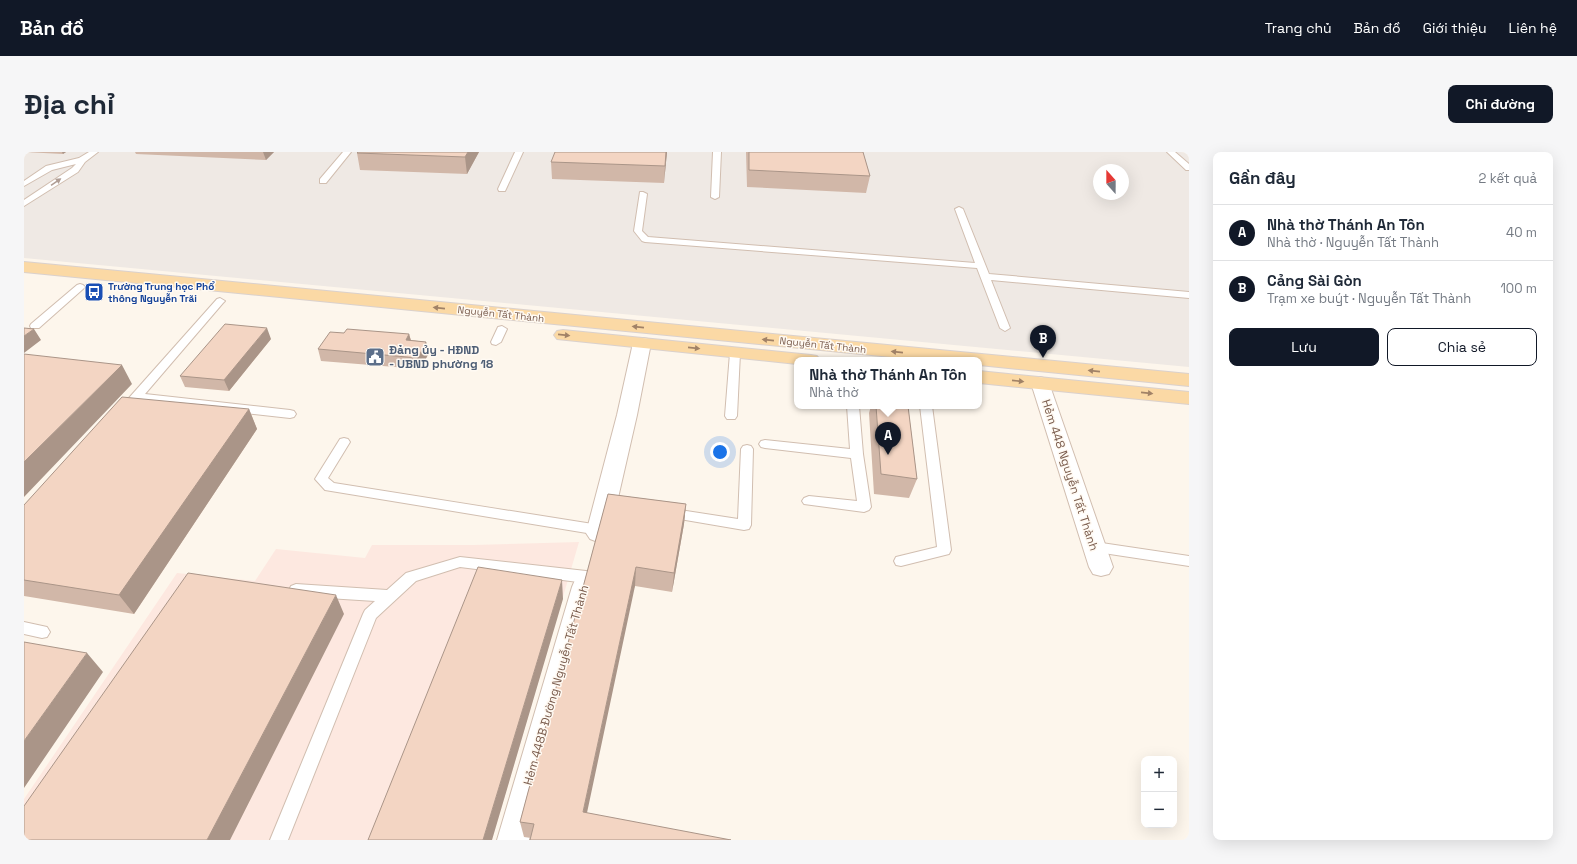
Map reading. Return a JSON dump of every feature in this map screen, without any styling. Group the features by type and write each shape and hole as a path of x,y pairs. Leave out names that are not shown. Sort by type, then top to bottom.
{"main road":[{"name":"Nguyễn Tất Thành","path":"24,268 947,357"},
{"name":"Nguyễn Tất Thành","path":"24,281 220,301 499,335 642,343 794,358"},
{"name":"Nguyễn Tất Thành","path":"982,360 1189,380"},
{"path":"982,377 1189,398"}],"street":[{"name":"Hẻm 448B Đường Nguyễn Tất Thành","path":"513,840 593,554 613,505 627,415 642,343"},
{"name":"Hẻm 448 Nguyễn Tất Thành","path":"1040,383 1101,567"}],"lane":[{"path":"24,184 49,168 82,160 94,152"},
{"path":"324,181 347,152"},
{"path":"502,189 519,152"},
{"path":"715,197 716,152"},
{"path":"1171,152 1189,168"},
{"path":"24,204 75,170 82,160"},
{"path":"643,194 638,231 645,240 981,266"},
{"path":"959,209 1005,328"},
{"path":"986,277 1189,295"},
{"path":"34,326 80,287"},
{"path":"116,421 220,301"},
{"path":"731,416 735,352"},
{"path":"137,397 290,414"},
{"path":"809,501 864,507 853,409"},
{"path":"901,561 944,550 926,409"},
{"path":"344,442 321,479 330,487 593,554"},
{"path":"765,444 857,454"},
{"path":"652,511 744,525 747,449"},
{"path":"1094,547 1189,561"},
{"path":"279,840 370,614 410,577 460,562 593,554"},
{"path":"280,590 390,596"},
{"path":"24,628 42,632"}],"shaded area":[{"path":"24,152 1189,152 1189,367 24,258"},
{"path":"579,542 492,840 24,840 24,799 177,573 255,581 276,549 365,558 372,545 474,545"}],"building":[{"path":"468,152 465,157 357,153"},
{"path":"555,152 666,152 665,166 551,162"},
{"path":"749,152 863,152 870,176 749,170"},
{"path":"225,324 267,328 224,380 180,376"},
{"path":"24,328 34,329 24,336"},
{"path":"347,329 409,334 406,340 426,342 418,358 318,349 330,332 344,333"},
{"path":"24,354 122,365 24,462"},
{"path":"122,397 249,409 119,595 24,580 24,505"},
{"path":"876,409 908,409 917,479 881,474"},
{"path":"608,494 686,504 674,573 636,567 583,812 731,840 530,840 534,824 520,822"},
{"path":"478,567 562,580 483,840 368,840"},
{"path":"188,573 336,595 207,840 24,840 24,806"},
{"path":"24,642 87,653 24,741"}],"place":[{"name":"Trường Trung học Phổ thông Nguyễn Trãi","path":"94,292"},
{"name":"Đảng ủy - HĐND - UBND phường 18","path":"375,357"},
{"name":"Cảng Sài Gòn","path":"1043,358"},
{"name":"Nhà thờ Thánh An Tôn","path":"888,455"}]}
